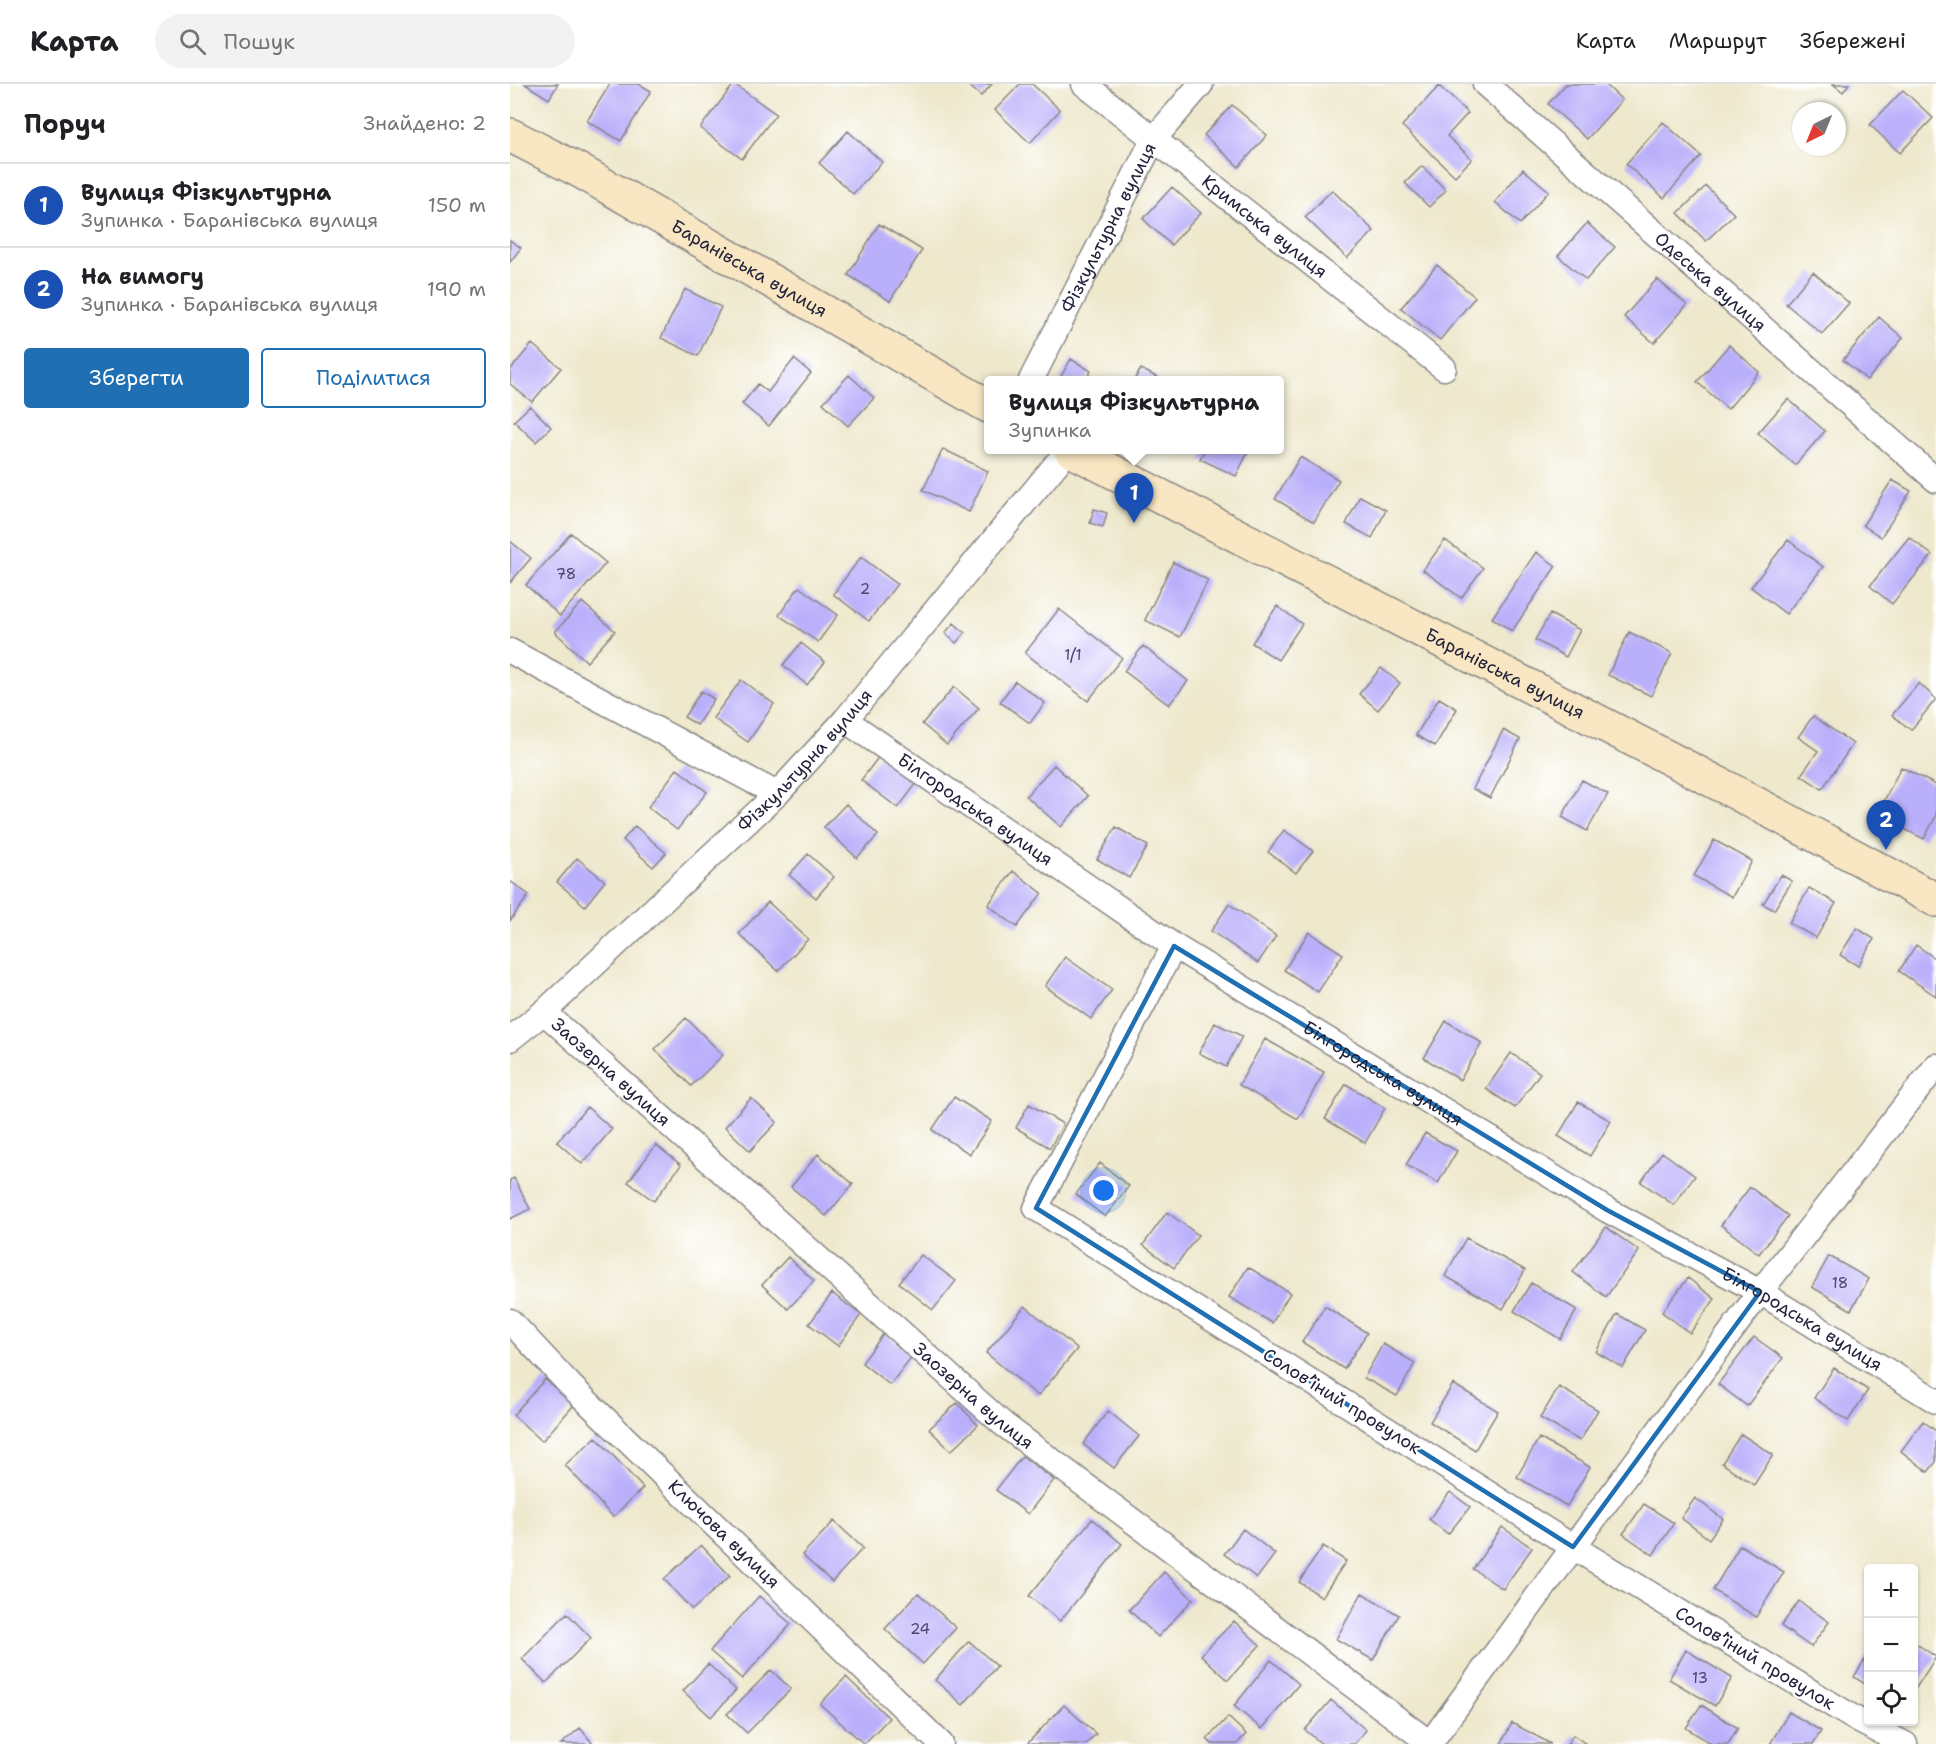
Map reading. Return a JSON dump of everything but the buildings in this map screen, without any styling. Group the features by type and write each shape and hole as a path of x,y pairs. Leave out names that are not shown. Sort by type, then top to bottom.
{"main road":[{"name":"Баранівська вулиця","path":"510,135 580,171 984,404"},
{"name":"Баранівська вулиця","path":"1077,454 1716,783 1936,900"}],"street":[{"name":"Кримська вулиця","path":"1084,84 1444,368"},
{"name":"Фізкультурна вулиця","path":"1033,376 1153,140 1201,84"},
{"name":"Одеська вулиця","path":"1485,84 1936,480"},
{"name":"Фізкультурна вулиця","path":"510,1039 544,1012 777,794 845,720 1066,454"},
{"path":"510,651 777,794"},
{"name":"Білгородська вулиця","path":"845,720 1174,946 1606,1209 1760,1292 1936,1401"},
{"name":"Соловʼїний провулок","path":"1174,946 1036,1208 1573,1547 1859,1721 1905,1744"},
{"name":"Заозерна вулиця","path":"544,1012 1003,1424 1430,1744"},
{"path":"1430,1744 1760,1292 1936,1066"},
{"name":"Ключова вулиця","path":"510,1321 570,1385 941,1744"}],"highlighted area":[{"path":"1174,946 1607,1210 1760,1292 1573,1547 1036,1208"}],"place":[{"name":"Вулиця Фізкультурна","path":"1134,523"},
{"name":"На вимогу","path":"1886,850"}]}
